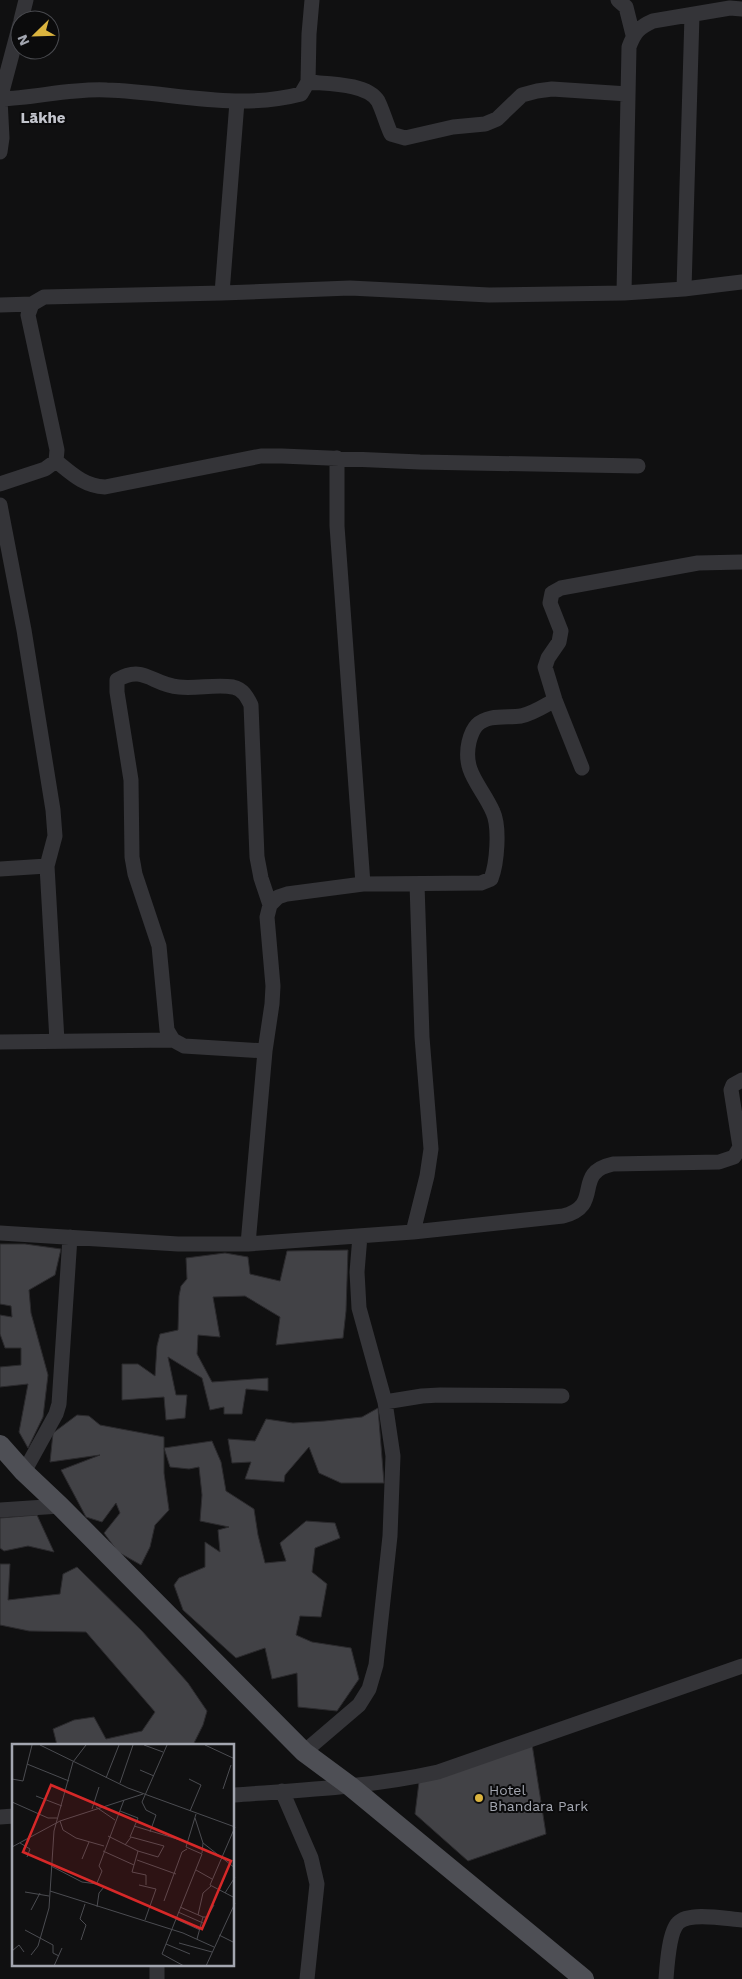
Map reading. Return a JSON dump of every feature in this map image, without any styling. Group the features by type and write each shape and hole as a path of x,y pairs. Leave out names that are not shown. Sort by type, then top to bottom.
{"main road":[{"path":"0,1445 24,1472 304,1752 350,1786 584,1979"}],"street":[{"path":"0,99 19,99 83,89 237,102 301,94 308,82 312,0"},
{"path":"618,0 626,7 633,35"},
{"path":"624,293 629,48 633,35 642,26 653,21 730,8 742,9"},
{"path":"684,289 692,15"},
{"path":"0,152 2,138 0,99 10,60"},
{"path":"308,82 366,90 377,100 392,134 404,138 453,127 485,124 497,118 522,95 537,91 552,89 628,94"},
{"path":"222,293 237,102"},
{"path":"0,305 32,304 44,297 350,288 489,295 624,293 684,289 742,282"},
{"path":"0,484 45,469 56,461 57,450 28,315 32,304"},
{"path":"56,461 80,480 92,486 105,487 261,456 420,462 638,466"},
{"path":"337,458 337,526 362,884"},
{"path":"0,505 24,630 53,810 55,836 47,866 57,1041"},
{"path":"582,768 555,700 545,667 548,658 559,642 560,631 550,603 552,593 561,588 698,563 742,562"},
{"path":"173,1040 167,1030 159,946 135,874 132,857 131,780 117,692 118,680 129,673 144,675 166,686 233,687 245,693 251,705 258,857 261,878 270,905"},
{"path":"248,1244 265,1051 273,986 267,917 270,905 278,897 287,894 362,884 481,883 491,879 495,868 496,826 494,813 469,770 466,755 470,739 477,725 489,718 520,716 534,712 555,700"},
{"path":"0,869 47,866"},
{"path":"413,1232 428,1176 431,1149 422,1037 417,884"},
{"path":"0,1042 173,1040 184,1046 265,1051"},
{"path":"0,1233 178,1244 248,1244 413,1232 572,1214 581,1209 584,1204 593,1173 606,1166 719,1162 740,1159 739,1139 731,1090 733,1085 742,1080"},
{"path":"304,1752 359,1705 370,1689 373,1679 390,1536 393,1456 385,1402 360,1308 357,1272 360,1236"},
{"path":"24,1472 56,1414 59,1404 70,1237"},
{"path":"385,1402 440,1395 562,1396"},
{"path":"0,1510 60,1506"},
{"path":"235,1795 350,1786 438,1772 742,1666"},
{"path":"282,1791 311,1858 316,1884 306,1979"},
{"path":"666,1979 674,1928 682,1919 697,1916 742,1920"},
{"path":"157,1966 157,1979"}],"building":[{"path":"0,1244 25,1244 61,1249 55,1275 29,1290 31,1313 48,1375 43,1417 28,1448 19,1432 28,1384 0,1387 0,1367 21,1365 21,1348 5,1348 0,1334 0,1315 12,1317 11,1306 0,1304"},
{"path":"348,1250 343,1338 276,1345 280,1317 245,1296 213,1297 220,1337 198,1335 197,1354 212,1382 268,1378 268,1391 246,1389 242,1414 224,1414 224,1407 210,1410 202,1378 168,1357 176,1395 187,1395 185,1418 166,1420 164,1397 122,1400 122,1364 138,1364 155,1376 157,1346 160,1334 178,1330 179,1296 181,1286 187,1279 186,1258 225,1253 248,1257 250,1274 280,1281 287,1251"},
{"path":"378,1408 384,1483 341,1483 319,1473 309,1447 285,1475 284,1482 245,1479 251,1462 232,1463 228,1439 255,1441 266,1419 293,1423 325,1421 362,1417"},
{"path":"77,1415 89,1416 100,1425 164,1437 164,1473 169,1510 155,1525 150,1547 141,1565 118,1552 104,1533 120,1513 116,1503 102,1522 86,1517 61,1470 100,1455 50,1462 53,1433"},
{"path":"212,1441 221,1462 226,1491 254,1509 265,1563 286,1561 280,1543 306,1521 335,1523 340,1538 315,1548 312,1572 327,1584 321,1617 300,1616 296,1635 312,1642 351,1648 359,1679 337,1711 298,1707 297,1673 272,1679 265,1648 236,1658 183,1610 174,1585 179,1578 205,1567 205,1542 220,1552 218,1530 229,1527 200,1521 202,1495 199,1467 189,1469 170,1467 164,1448"},
{"path":"37,1515 54,1552 28,1546 4,1551 0,1548 0,1518"},
{"path":"0,1564 10,1564 8,1600 60,1594 63,1574 77,1567 142,1631 188,1683 207,1711 203,1725 194,1744 57,1744 53,1729 74,1720 94,1717 106,1739 142,1731 155,1712 86,1632 29,1631 0,1625"},
{"name":"Hotel Bhandara Park","path":"532,1744 546,1834 468,1861 415,1814 419,1782"}],"place":[{"name":"Hotel Bhandara Park","path":"479,1798"}],"district":[{"name":"Lākhe","path":"43,118"}]}
